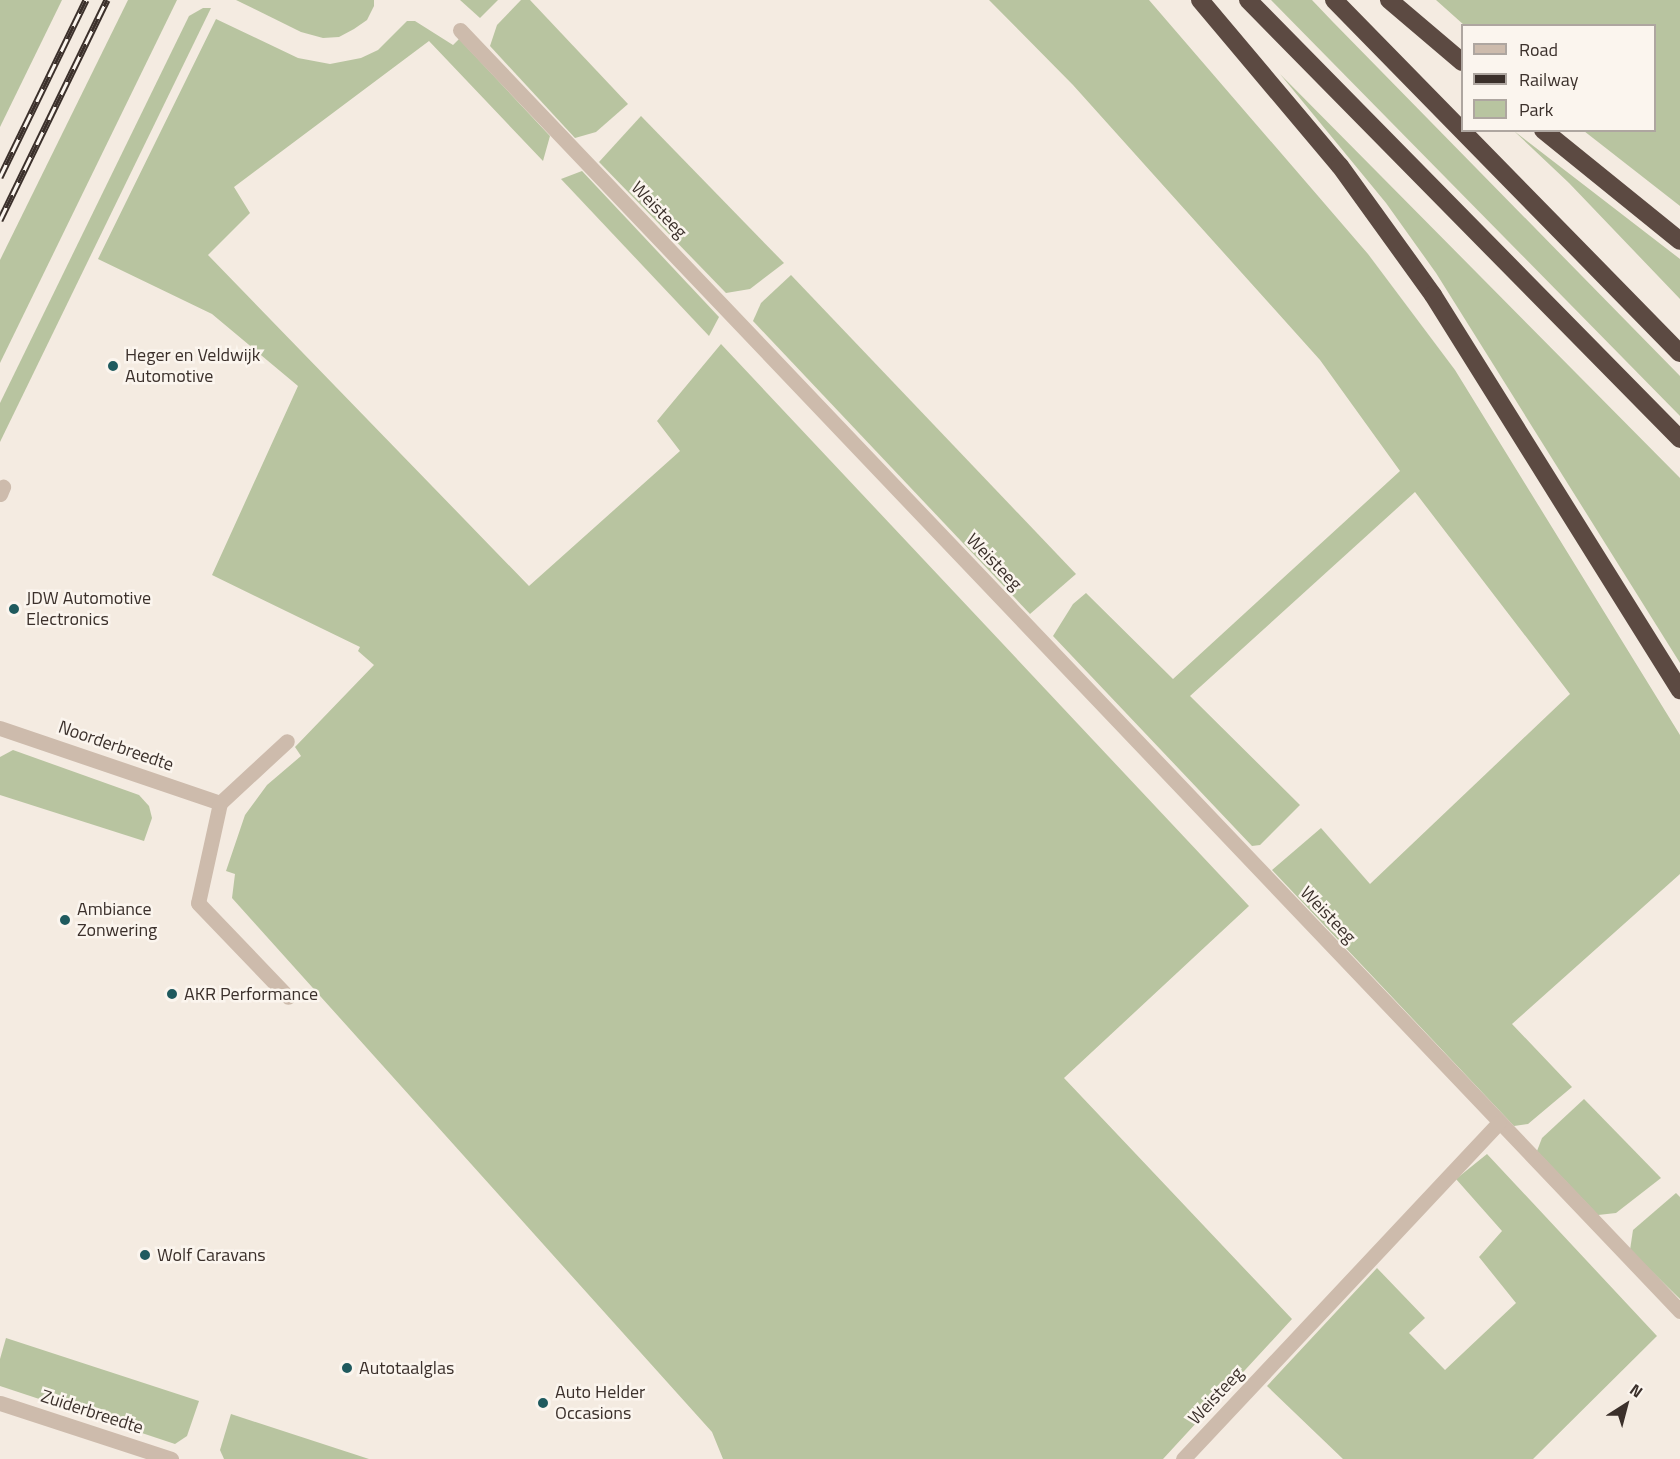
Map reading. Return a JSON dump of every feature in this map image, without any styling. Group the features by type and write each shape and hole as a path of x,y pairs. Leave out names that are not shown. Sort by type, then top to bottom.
{"highway":[{"path":"1200,0 1340,166 1433,295 1680,690"},
{"path":"1248,0 1680,439"},
{"path":"1334,0 1461,130"},
{"path":"1389,0 1461,61"},
{"path":"1463,132 1680,353"},
{"path":"1545,132 1680,241"}],"street":[{"name":"Weisteeg","path":"460,30 1680,1311"},
{"name":"Noorderbreedte","path":"0,728 220,803"},
{"path":"287,741 220,803 198,903 288,997"},
{"name":"Weisteeg","path":"1183,1459 1499,1123"},
{"name":"Zuiderbreedte","path":"0,1403 171,1459"}],"green space":[{"path":"0,0 62,0 0,127"},
{"path":"128,0 177,0 0,363 0,260"},
{"path":"236,0 374,0 374,6 367,20 354,29 339,37 323,38 301,32"},
{"path":"460,0 498,0 480,18"},
{"path":"521,0 530,0 628,104 596,132 575,138 490,46 497,25"},
{"path":"989,0 1149,0 1368,254 1455,370 1680,735 1680,874 1512,1024 1572,1087 1528,1124 1514,1126 1272,870 1321,828 1370,884 1570,694 1415,492 1190,696 1300,805 1260,845 1252,846 1053,636 1073,604 1086,593 1173,679 1400,471 1320,360 1073,85"},
{"path":"1271,0 1312,0 1680,376 1680,416"},
{"path":"1436,0 1680,0 1680,206 1585,132 1656,132 1656,24 1463,24"},
{"path":"203,8 211,8 0,442 0,403 189,16"},
{"path":"216,19 298,58 330,64 361,58 378,50 407,21 415,21 453,45 459,39 550,136 543,161 429,41 234,187 250,213 208,255 529,586 680,451 657,421 721,344 1249,906 1064,1078 1292,1319 1163,1459 723,1459 712,1432 232,898 235,874 226,871 245,815 267,785 301,756 295,747 374,665 358,651 360,647 212,575 298,386 212,314 98,259"},
{"path":"1280,74 1680,478 1680,663 1436,273 1386,203"},
{"path":"641,116 784,263 750,289 726,293 599,162"},
{"path":"1515,132 1680,259 1680,299 1569,183"},
{"path":"582,171 719,317 709,336 561,179"},
{"path":"791,275 1076,574 1030,614 753,321 761,303"},
{"path":"13,750 139,795 149,806 152,818 144,841 0,795 0,757"},
{"path":"1584,1099 1661,1178 1616,1213 1598,1215 1537,1151 1542,1138"},
{"path":"1487,1154 1657,1336 1533,1459 1343,1459 1267,1386 1377,1268 1425,1318 1409,1333 1445,1370 1516,1303 1479,1257 1502,1231 1456,1179"},
{"path":"1676,1193 1680,1197 1680,1299 1630,1250 1633,1230"},
{"path":"6,1338 199,1401 187,1436 175,1444 0,1386 0,1359"},
{"path":"231,1414 369,1459 224,1459 220,1450"}],"railway":[{"path":"0,177 86,0"},
{"path":"0,220 107,0"}],"place":[{"name":"Heger en Veldwijk Automotive","path":"113,366"},
{"name":"JDW Automotive Electronics","path":"14,609"},
{"name":"Ambiance Zonwering","path":"65,920"},
{"name":"AKR Performance","path":"172,994"},
{"name":"Wolf Caravans","path":"145,1255"},
{"name":"Autotaalglas","path":"347,1368"},
{"name":"Auto Helder Occasions","path":"543,1403"}]}
